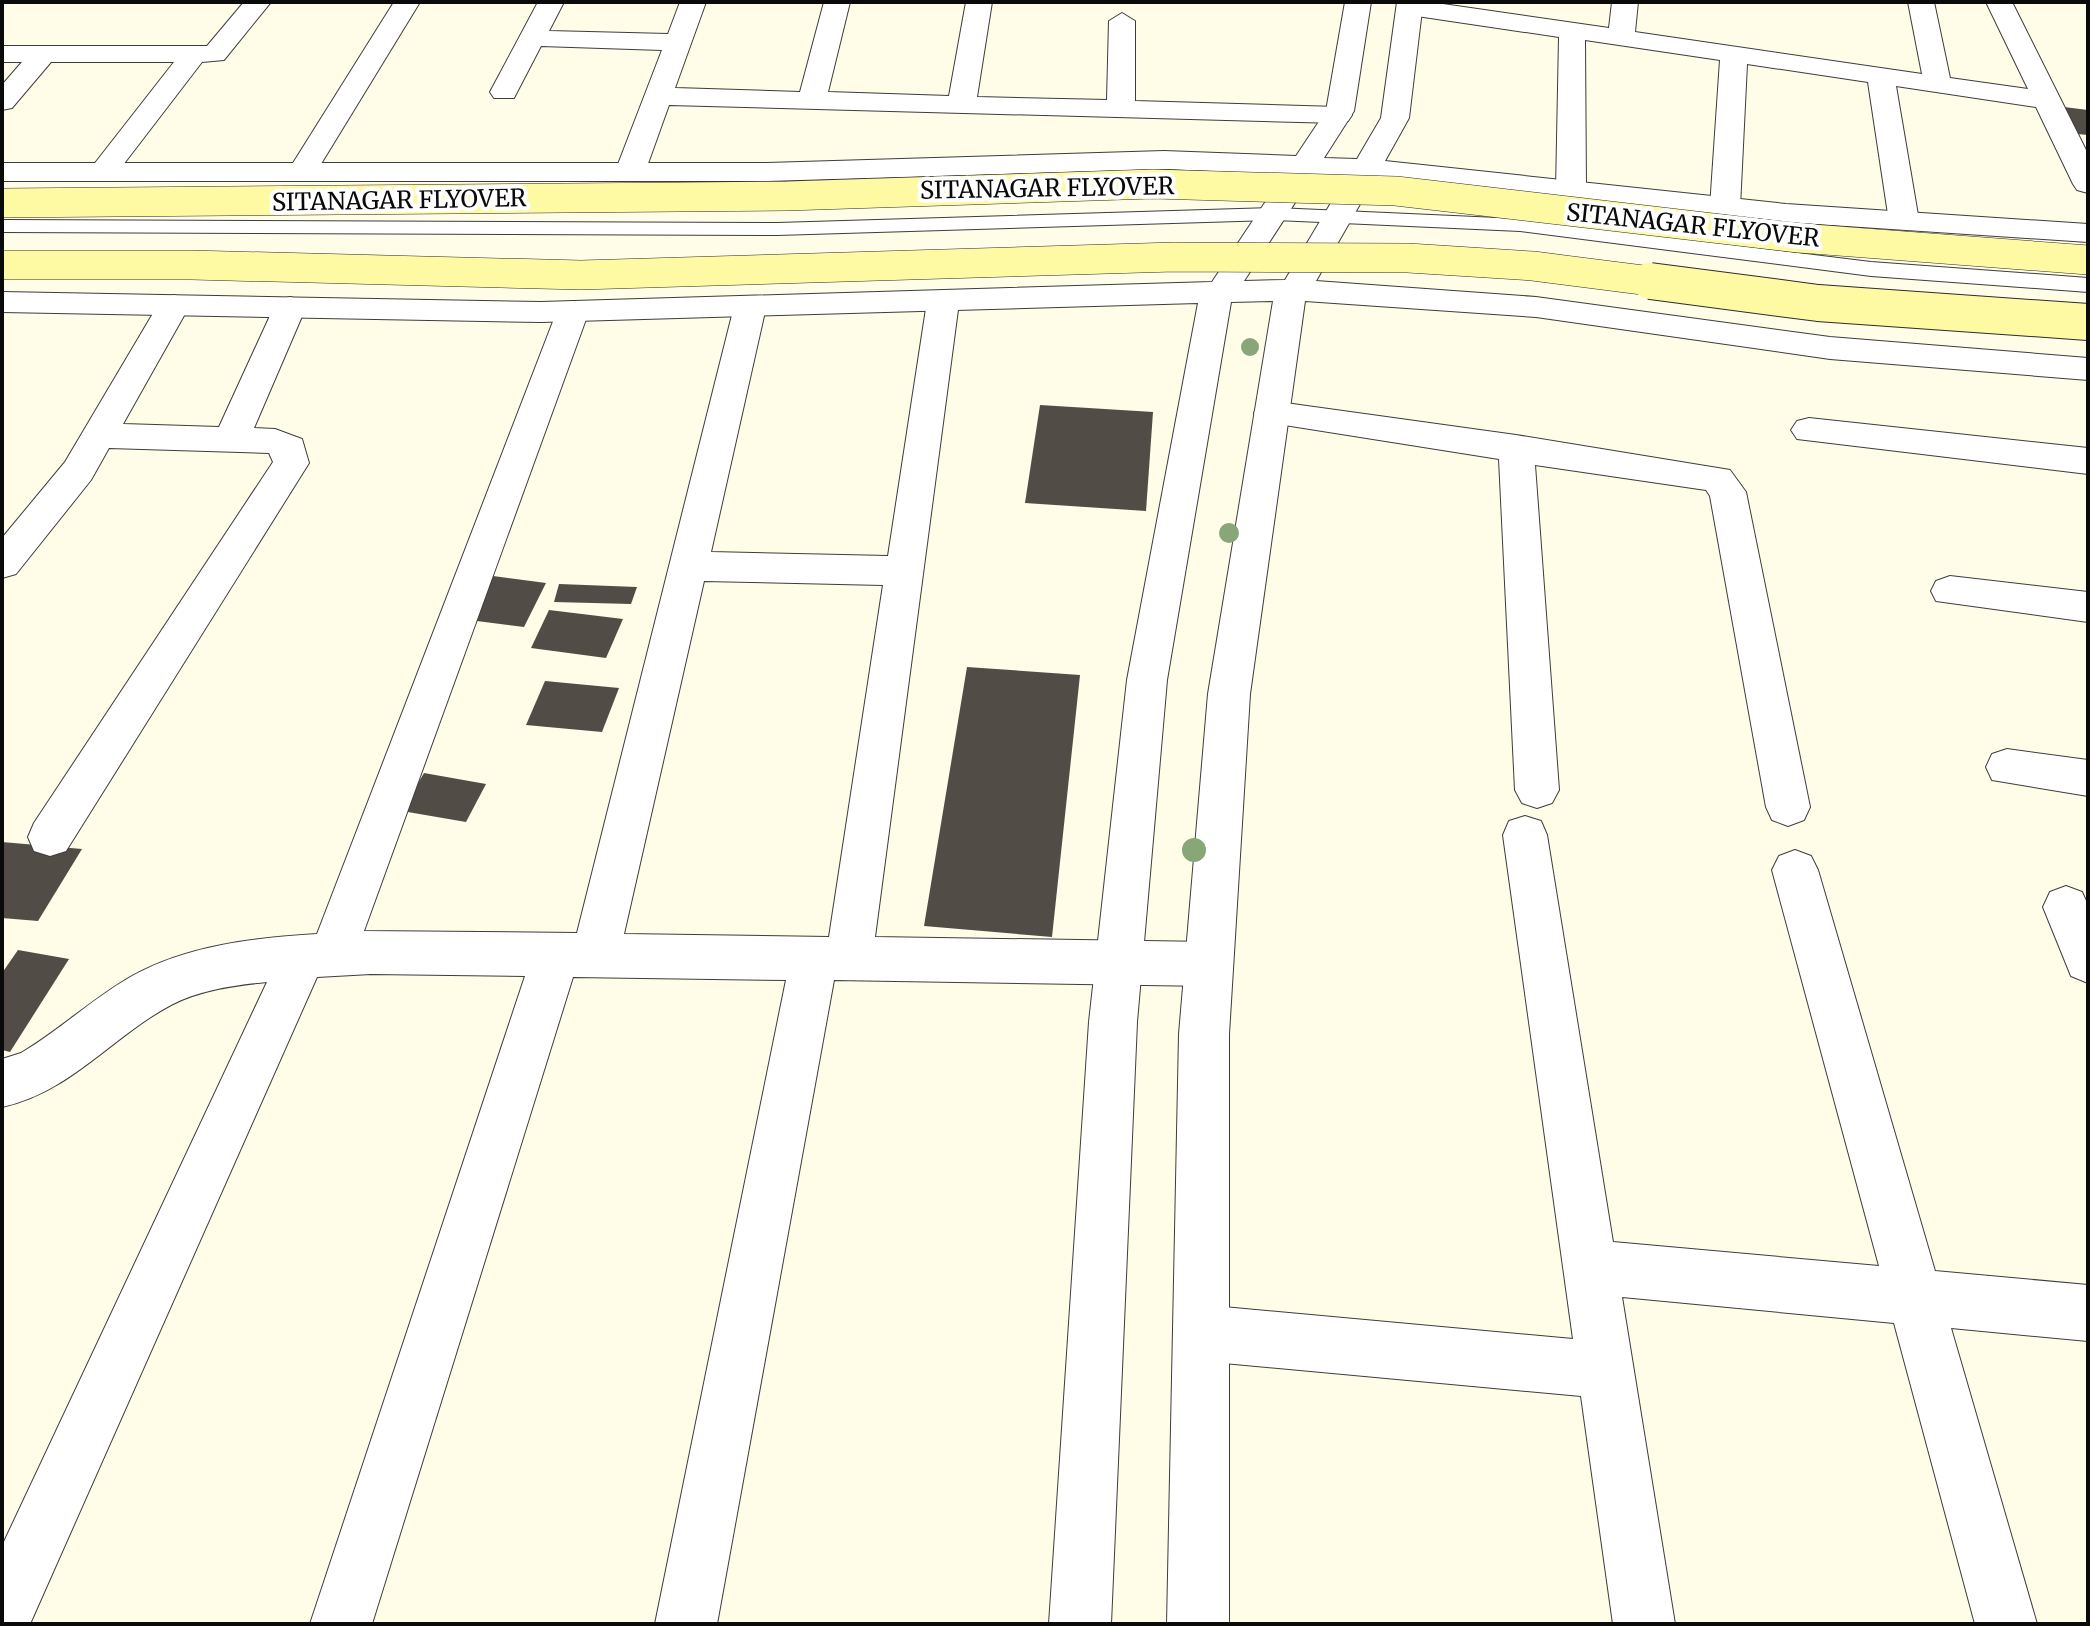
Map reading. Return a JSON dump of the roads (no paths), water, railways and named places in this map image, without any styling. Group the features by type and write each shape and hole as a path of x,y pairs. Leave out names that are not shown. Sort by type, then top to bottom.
{"main road":[{"name":"SITANAGAR FLYOVER","path":"2,203 787,196 1169,184 1396,191 1799,238 2088,260"},
{"path":"2,265 192,265 581,275 1174,257 1408,258 1533,266 1818,303 2088,322"}],"street":[{"path":"2,54 215,54 258,2"},
{"path":"303,171 407,2"},
{"path":"504,92 551,2"},
{"path":"630,172 693,2"},
{"path":"812,100 837,2"},
{"path":"962,104 979,2"},
{"path":"1080,1624 1112,1037 1147,680 1213,305 1276,214 1338,115 1358,2"},
{"path":"1621,39 1625,2"},
{"path":"1921,2 1938,85"},
{"path":"1999,2 2088,184"},
{"path":"1198,1624 1204,1034 1229,694 1286,306 1342,215 1395,118 1410,4 1572,32 2047,100"},
{"path":"1121,109 1122,21"},
{"path":"1571,190 1572,32"},
{"path":"532,38 678,42"},
{"path":"2,102 44,54"},
{"path":"1725,207 1734,55"},
{"path":"103,172 193,56"},
{"path":"1881,76 1904,221"},
{"path":"658,96 1338,115"},
{"path":"2,172 767,172 1164,160 1367,168 1725,207 2088,233"},
{"path":"2,302 573,311 1296,290 1536,307 1830,348 2088,369"},
{"path":"686,1624 831,959 905,571 943,302"},
{"path":"6,554 78,471 174,305"},
{"path":"231,440 290,307"},
{"path":"341,1624 575,955 688,566 750,307"},
{"path":"2,1615 317,957 573,311"},
{"path":"1271,413 1704,475 1723,485 1728,492 1788,807"},
{"path":"1809,430 2088,461"},
{"path":"50,837 291,463 289,448 275,441 100,435"},
{"path":"1516,447 1531,812 1589,1267 1644,1624"},
{"path":"688,566 905,571"},
{"path":"1950,591 2088,607"},
{"path":"2007,767 2088,778"},
{"path":"1795,870 2006,1624"},
{"path":"2066,907 2088,961"},
{"path":"2,1083 43,1066 153,990 215,967 371,952 1209,964"},
{"path":"1589,1267 2088,1313"},
{"path":"1202,1333 1605,1370"}],"lane":[{"path":"2,226 777,229 1276,214 1342,215 1520,225 1871,269 2088,285"}]}
